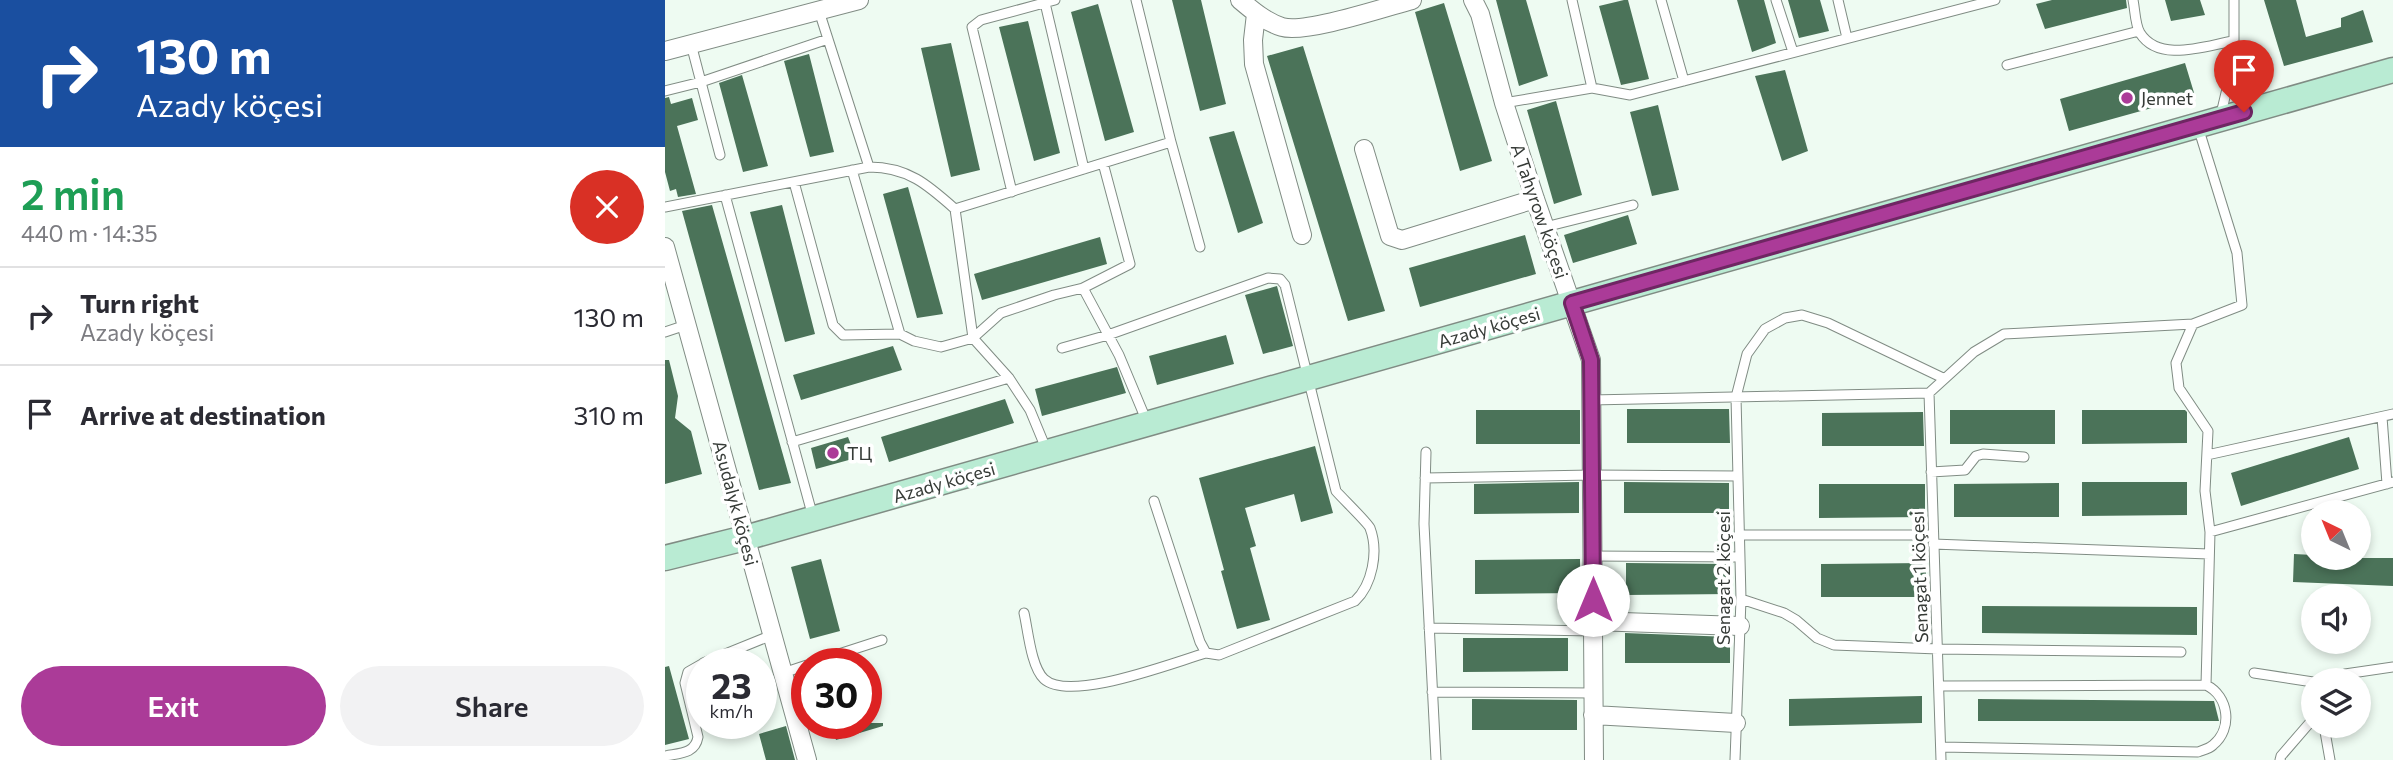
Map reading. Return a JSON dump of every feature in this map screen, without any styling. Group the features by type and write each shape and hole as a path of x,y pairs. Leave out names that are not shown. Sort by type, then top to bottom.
{"main road":[{"name":"Azady köçesi","path":"665,558 813,519 2393,70"}],"street":[{"path":"665,51 859,0"},
{"path":"1240,0 1256,14 1284,28 1323,24 1350,9 1412,0"},
{"name":"A Tahyrow köçesi","path":"1473,0 1535,199 1591,360 1594,760"},
{"path":"1256,14 1254,64 1302,235"},
{"path":"1364,149 1390,236 1402,240 1535,199"},
{"name":"Asudalyk köçesi","path":"665,247 807,760"},
{"path":"1593,626 1740,626"},
{"path":"1593,715 1736,723"}],"lane":[{"path":"1136,0 1171,142 1201,247"},
{"path":"1572,0 1592,88"},
{"path":"1661,0 1684,81"},
{"path":"1776,0 1793,52"},
{"path":"1838,0 1847,38"},
{"path":"1504,103 1592,88 1630,95 1995,0"},
{"path":"2133,0 2139,32 2155,48 2170,51 2233,41"},
{"path":"1591,400 1929,393 1974,352 2004,334 2193,324 2242,305 2237,253 2209,122 2234,59 2234,0"},
{"path":"1012,192 972,27 981,20 1050,1 1084,169"},
{"path":"819,11 869,167"},
{"path":"2007,65 2139,32"},
{"path":"665,91 701,82 828,39"},
{"path":"691,44 720,155"},
{"path":"955,209 1171,142"},
{"path":"794,182 833,325 843,335 900,334 914,341 941,347 973,338 1001,313 1083,288 1130,264 1103,163"},
{"path":"665,207 869,167 889,167 923,181 955,209 973,338 1009,378 1030,410 1047,452"},
{"path":"852,170 900,334"},
{"path":"725,195 813,519"},
{"path":"1545,227 1633,205"},
{"path":"1024,612 1036,669 1045,681 1062,687 1103,684 1206,653 1219,655 1355,601 1366,591 1375,554 1370,526 1336,491 1285,285 1274,278 1062,348"},
{"path":"1083,288 1119,355 1148,424"},
{"name":"Senagat 2 köçesi","path":"1735,760 1741,599 1736,397 1747,354 1765,329 1785,318 1802,315 1828,323 1943,378"},
{"path":"665,332 686,324"},
{"path":"2193,324 2176,363 2179,388 2208,431 2205,491 2210,532 2206,685"},
{"path":"792,442 1009,378"},
{"name":"Senagat 1 köçesi","path":"1929,393 1941,760"},
{"path":"2207,455 2393,414"},
{"path":"2210,532 2390,483 2382,416"},
{"path":"1426,452 1424,524 1436,760"},
{"path":"1931,472 1965,470 1976,456 1983,454 2024,457"},
{"path":"1425,478 1738,476"},
{"path":"1154,501 1200,642 1206,653"},
{"path":"1740,535 1933,540 2209,554"},
{"path":"1592,556 1740,557"},
{"path":"1741,599 1784,613 1797,620 1817,638 1833,645 2181,652"},
{"path":"1429,628 1593,626"},
{"path":"740,648 772,635"},
{"path":"858,648 882,640"},
{"path":"2371,670 2393,667"},
{"path":"783,673 791,670"},
{"path":"2254,673 2301,680"},
{"path":"1939,685 2206,685 2214,689 2226,704 2226,722 2222,735 2212,747 2198,752 2155,756 1941,747"},
{"path":"1432,691 1593,694"},
{"path":"2280,760 2301,733"},
{"path":"2327,738 2330,760"},
{"path":"665,756 690,751 696,746 698,739"}],"building":[{"path":"1172,0 1201,0 1226,104 1200,111"},
{"path":"1496,0 1526,0 1548,76 1519,86"},
{"path":"1628,0 1649,79 1621,85 1599,6"},
{"path":"1737,0 1764,0 1776,43 1752,52"},
{"path":"1788,0 1820,0 1829,31 1799,38"},
{"path":"2052,0 2126,0 2127,8 2045,29 2036,4"},
{"path":"2165,0 2200,0 2205,15 2171,21"},
{"path":"2264,0 2296,0 2306,37 2341,27 2341,18 2363,10 2373,42 2284,66"},
{"path":"1444,3 1492,161 1460,171 1415,12"},
{"path":"1098,4 1134,132 1105,141 1071,12"},
{"path":"1028,21 1060,153 1034,161 999,27"},
{"path":"951,43 980,170 951,177 921,48"},
{"path":"1303,46 1385,311 1348,321 1267,56"},
{"path":"809,54 834,152 810,157 784,61"},
{"name":"Jennet","path":"2185,63 2195,96 2069,131 2060,99"},
{"path":"1785,70 1808,151 1782,161 1755,76"},
{"path":"742,75 768,166 743,172 719,83"},
{"path":"669,97 671,104 692,98 698,120 677,126 696,194 678,197 676,189 670,191 665,172 665,98"},
{"path":"1556,101 1582,195 1554,204 1527,110"},
{"path":"1658,105 1679,190 1652,196 1630,112"},
{"path":"1234,131 1263,223 1238,233 1209,137"},
{"path":"908,187 943,314 917,318 883,194"},
{"path":"712,205 791,483 759,490 682,211"},
{"path":"782,205 815,334 785,342 750,212"},
{"path":"1628,215 1637,244 1573,263 1564,235"},
{"path":"1525,235 1536,274 1420,307 1409,268"},
{"path":"1100,237 1107,264 982,300 974,274"},
{"path":"1277,286 1293,346 1263,354 1245,295"},
{"path":"1226,335 1234,364 1157,385 1149,356"},
{"path":"893,346 902,370 801,400 793,375"},
{"path":"665,360 669,360 678,396 675,418 691,431 702,474 665,484"},
{"path":"1117,367 1126,393 1042,416 1035,389"},
{"path":"1005,399 1014,423 889,462 881,437"},
{"path":"1627,409 1729,409 1730,443 1627,443"},
{"path":"1476,410 1580,410 1580,444 1476,444"},
{"path":"1950,410 2055,410 2055,444 1950,444"},
{"path":"2082,410 2185,410 2187,443 2082,444"},
{"path":"1923,412 1924,446 1822,446 1822,413"},
{"name":"ТЦ","path":"848,437 856,458 816,469 811,448"},
{"path":"2349,437 2359,469 2241,506 2231,473"},
{"path":"1315,446 1333,513 1301,522 1294,494 1245,508 1256,546 1250,548 1270,620 1237,629 1199,478"},
{"path":"1579,482 1579,513 1474,514 1474,484"},
{"path":"1624,482 1729,483 1729,513 1624,513"},
{"path":"2082,482 2187,482 2187,515 2082,516"},
{"path":"2059,483 2059,517 1954,517 1954,484"},
{"path":"1819,484 1925,484 1925,517 1819,518"},
{"path":"2294,554 2301,554 2301,570 2371,570 2371,558 2393,558 2393,586 2293,582"},
{"path":"821,559 840,631 810,639 791,567"},
{"path":"1580,559 1580,593 1475,594 1475,560"},
{"path":"1626,563 1731,564 1731,594 1626,595"},
{"path":"1926,563 1926,597 1821,597 1821,564"},
{"path":"1982,606 2197,607 2197,635 1982,633"},
{"path":"1625,633 1730,637 1730,663 1625,663"},
{"path":"1463,638 1568,638 1568,671 1463,672"},
{"path":"669,666 686,728 686,739 689,739 665,745 665,667"},
{"path":"1922,696 1922,723 1789,726 1789,699"},
{"path":"1472,699 1577,700 1577,730 1472,730"},
{"path":"1978,699 2214,701 2219,721 1978,721"},
{"path":"786,726 795,760 766,760 760,739 777,739 777,729"}],"place":[{"name":"Jennet","path":"2127,98"},
{"name":"ТЦ","path":"833,453"}],"route":[{"path":"1593,600 1591,360 1572,303 2244,112"}]}
